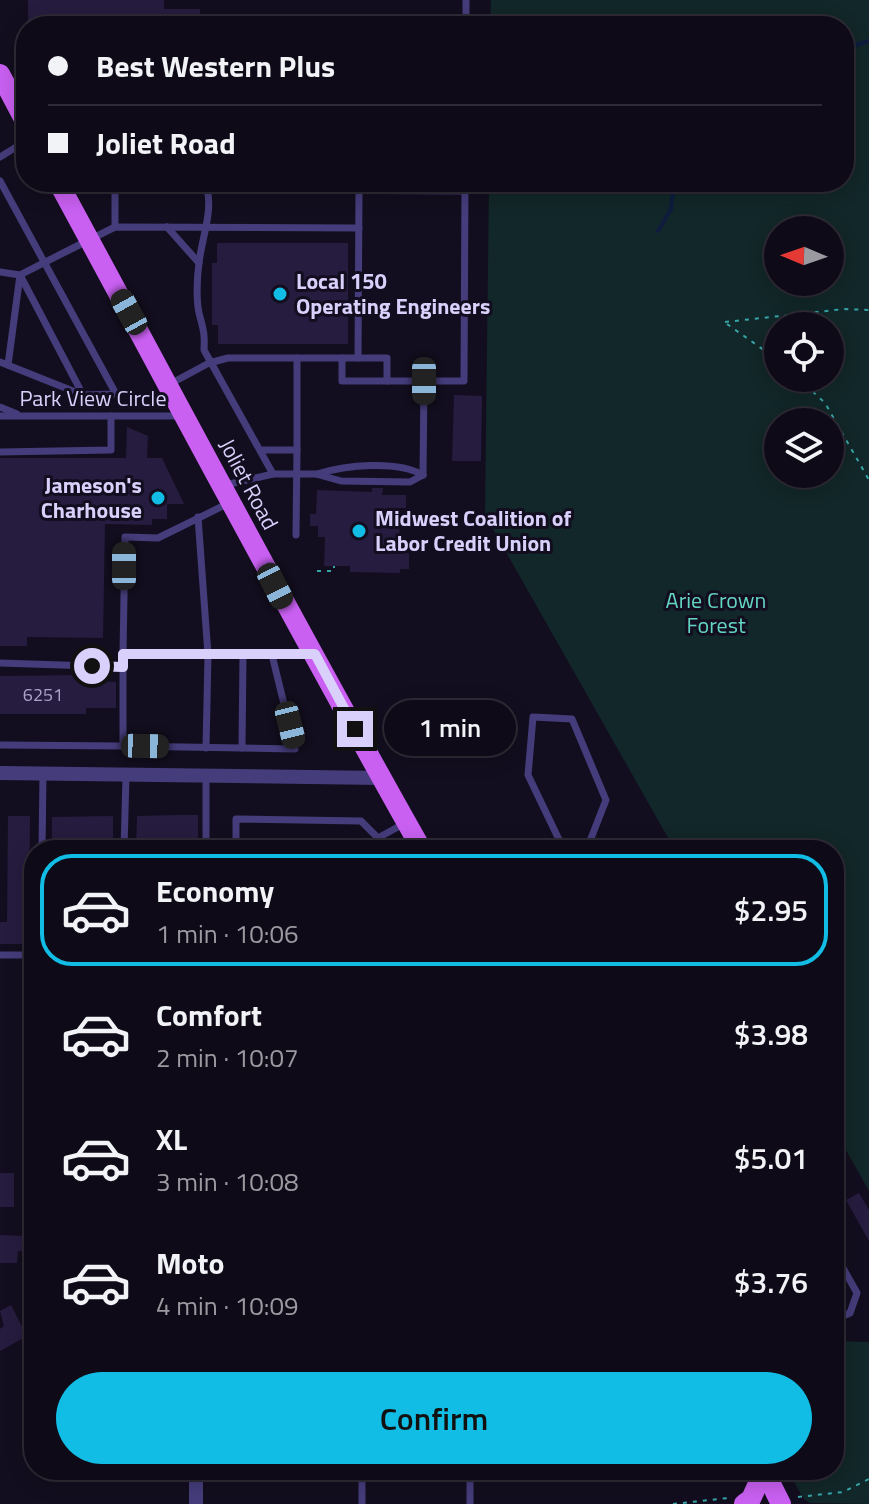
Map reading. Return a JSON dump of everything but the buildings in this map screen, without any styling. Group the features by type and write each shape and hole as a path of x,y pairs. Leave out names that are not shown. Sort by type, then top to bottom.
{"main road":[{"path":"0,74 16,103"},
{"name":"Joliet Road","path":"63,192 227,493 289,615 315,654 417,840"},
{"path":"747,1502 759,1480"},
{"path":"769,1480 780,1501"}],"street":[{"path":"0,773 382,778"},
{"path":"196,1480 196,1504"}],"lane":[{"path":"0,181 116,394 83,395 4,364 20,275"},
{"path":"115,192 115,227"},
{"path":"206,192 207,227 199,263 198,311 205,330 204,350 273,474"},
{"path":"358,358 359,192"},
{"path":"342,358 342,381 464,381 465,192"},
{"path":"0,272 20,275 115,227 359,228"},
{"path":"167,227 199,263"},
{"path":"20,275 83,395"},
{"path":"168,385 209,363 228,358 387,358 387,381"},
{"path":"296,535 297,358"},
{"path":"423,475 424,381"},
{"path":"0,407 23,416"},
{"name":"Park View Circle","path":"0,416 185,416"},
{"path":"0,452 111,450 111,416"},
{"path":"261,450 297,450"},
{"path":"123,746 125,537 158,538 198,517 227,493 273,474 316,474 341,467 410,467 423,475"},
{"path":"316,474 341,481 383,482 410,482 423,475"},
{"path":"198,517 208,655 206,748"},
{"path":"123,654 315,654"},
{"path":"242,748 243,654"},
{"path":"0,745 295,749 272,655"},
{"path":"0,663 123,667"},
{"path":"559,840 528,775 533,717 572,719 606,800 590,840"},
{"path":"42,840 43,774"},
{"path":"124,840 126,775"},
{"path":"206,776 206,840"},
{"path":"236,840 236,819 361,821 378,838 407,822"},
{"path":"0,955 24,955"},
{"path":"844,1270 857,1293 850,1313 844,1316"},
{"path":"362,1480 362,1504"},
{"path":"470,1480 470,1504"}],"path":[{"path":"817,312 869,310"},
{"path":"764,318 725,322 764,350"},
{"path":"813,392 825,403 869,480"},
{"path":"317,571 334,571 334,566"},
{"path":"780,1501 843,1492 869,1479"},
{"path":"673,1504 737,1496 747,1502"}],"green space":[{"name":"Arie Crown Forest","path":"491,0 869,0 869,1191 844,1147 844,840 669,840 485,515 489,192 854,192 854,16 490,16"},
{"path":"844,1341 869,1342 869,1504 810,1503 804,1499 793,1480 844,1480"}],"waterway":[{"path":"854,46 869,41"},
{"path":"658,231 671,209 673,192"}],"place":[{"name":"Local 150 Operating Engineers","path":"280,294"},
{"name":"Jameson's Charhouse","path":"158,498"},
{"name":"Midwest Coalition of Labor Credit Union","path":"359,531"}],"route":[{"path":"92,666 123,667 123,654 315,654 355,729"}]}
